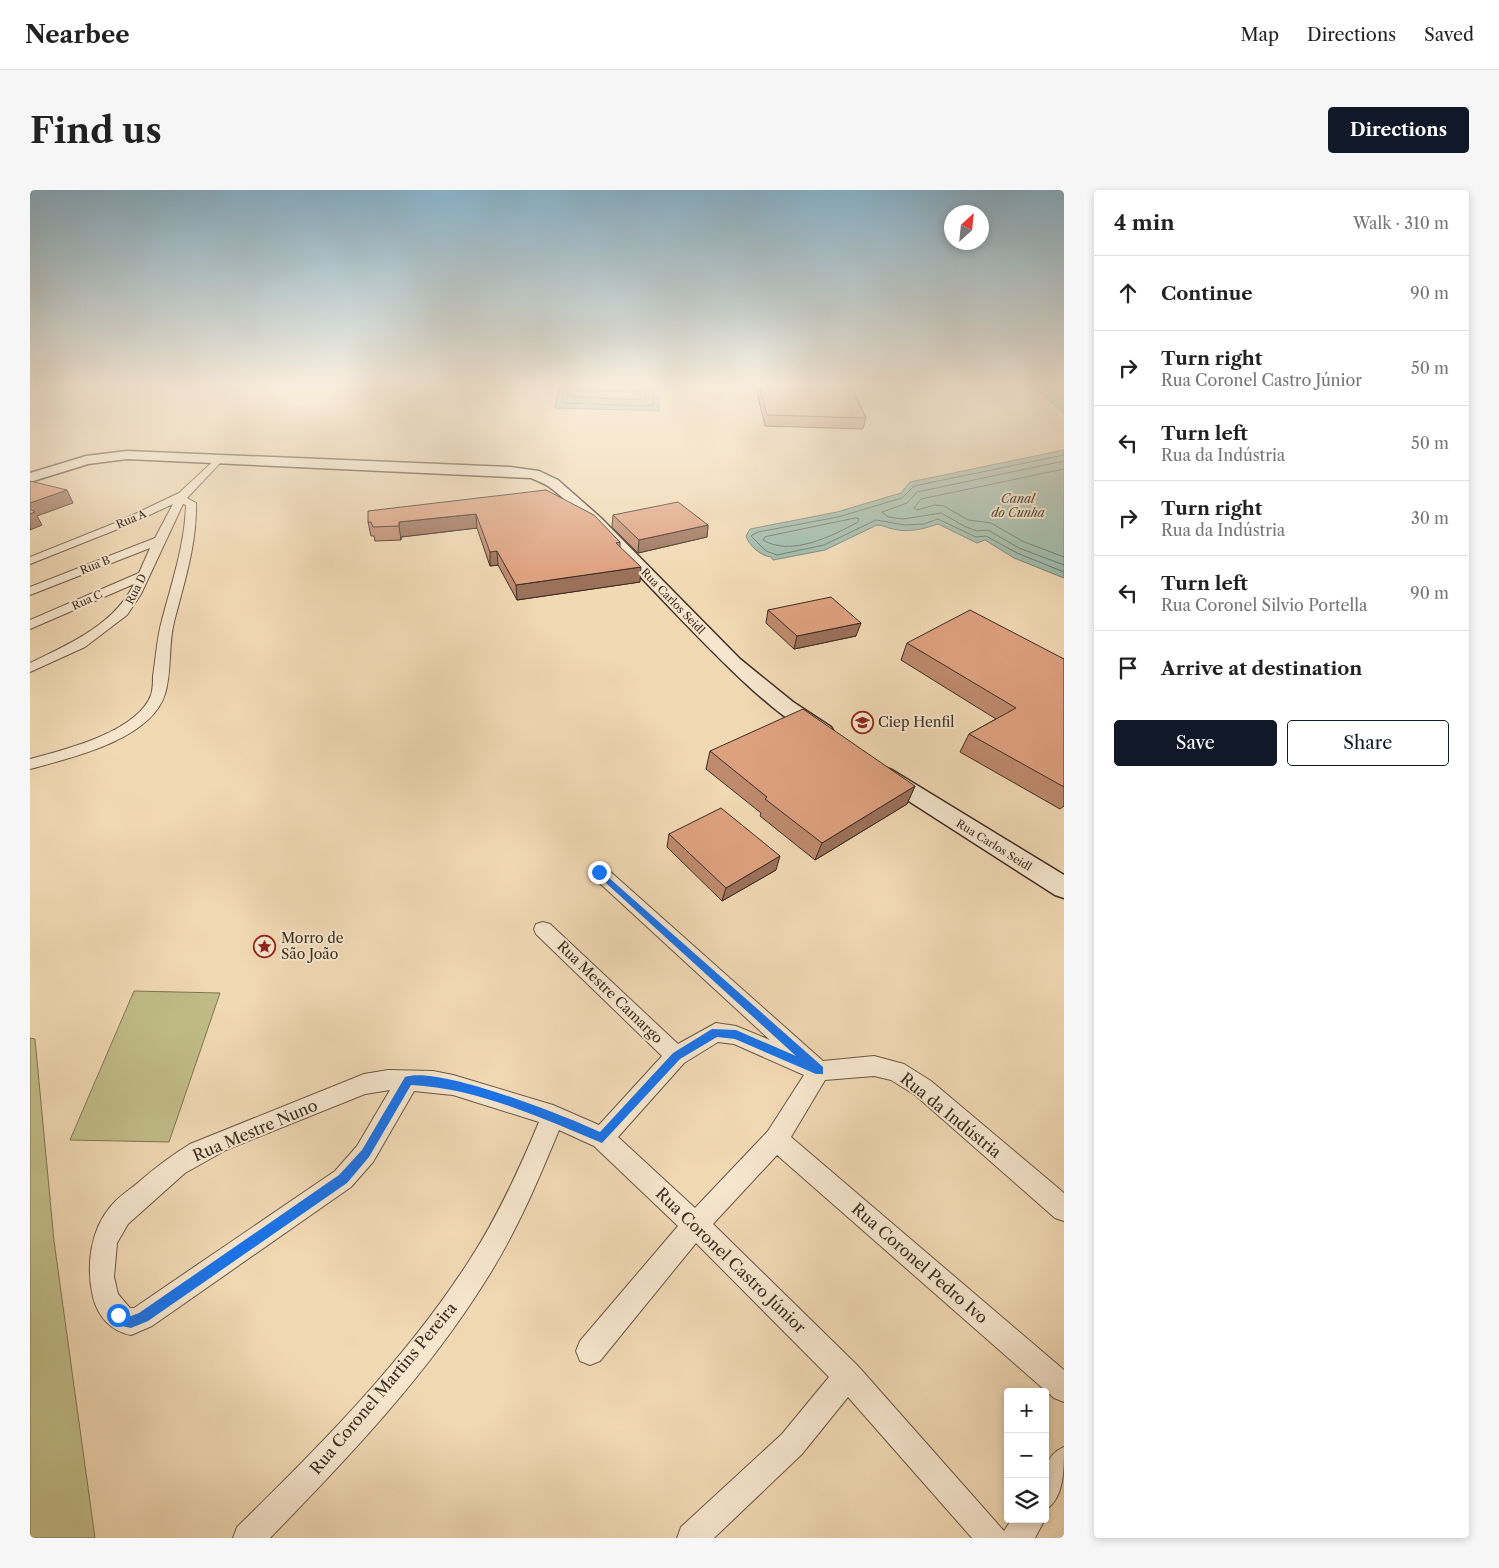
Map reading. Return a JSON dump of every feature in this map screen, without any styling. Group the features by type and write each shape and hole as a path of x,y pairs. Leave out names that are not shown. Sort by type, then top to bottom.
{"street":[{"name":"Rua Carlos Seidl","path":"30,478 68,465 106,456 157,455 510,471 542,477 553,483 596,521 733,662 786,706 834,740"},
{"name":"Rua A","path":"30,561 182,497 220,458"},
{"name":"Rua D","path":"30,668 80,644 116,619 128,607 182,497"},
{"path":"30,764 85,748 113,737 138,721 154,704 158,695 166,629 187,547 191,509 190,503 182,497"},
{"name":"Rua B","path":"30,591 160,540"},
{"name":"Rua C","path":"30,625 144,575"},
{"name":"Rua Carlos Seidl","path":"866,762 1064,888"},
{"path":"590,1351 696,1225 776,1139 819,1071 599,872"},
{"name":"Rua Mestre Camargo","path":"543,929 676,1056"},
{"name":"Rua da Indústria","path":"602,1138 676,1056 709,1035 723,1031 819,1071 874,1066 902,1074 923,1088 1064,1209"},
{"name":"Rua Mestre Nuno","path":"388,1080 408,1081 365,1154 343,1179 136,1321 122,1320 107,1301 101,1277 102,1258 105,1241 112,1226 125,1209 177,1164 218,1142 364,1084 388,1080"},
{"name":"Rua Coronel Castro Júnior","path":"408,1081 453,1085 553,1116 602,1138 730,1256 848,1376 992,1538"},
{"name":"Rua Coronel Martins Pereira","path":"248,1538 342,1442 428,1339 464,1290 522,1190 553,1116"},
{"name":"Rua Coronel Pedro Ivo","path":"776,1139 1064,1388"},
{"path":"692,1538 792,1444 848,1376"},
{"path":"1049,1487 1064,1462"},
{"path":"1017,1538 1027,1523"}],"shaded area":[{"path":"134,991 220,993 169,1142 70,1140"},
{"path":"30,1038 35,1039 54,1241 95,1538 30,1538"}],"water":[{"name":"Canal do Cunha","path":"1064,450 1064,578 1014,558 985,540 977,543 938,524 904,531 877,525 825,550 773,560 771,557 763,555 756,550 746,536 750,529 837,512 901,493 910,482"}],"building":[{"path":"30,481 67,490 30,503"},
{"path":"546,490 594,515 620,542 616,543 641,567 516,585 497,551 490,552 476,514 399,522 399,526 373,527 371,522 368,522 368,511"},
{"path":"678,502 708,525 639,540 613,515"},
{"path":"831,597 861,623 797,636 768,610"},
{"path":"970,610 1064,659 1064,787 969,734 1016,708 907,643"},
{"path":"803,709 915,786 822,843 765,799 767,797 710,751"},
{"path":"721,808 780,856 726,888 669,834"}],"place":[{"name":"Ciep Henfil","path":"862,722"},
{"name":"Morro de São João","path":"265,946"}],"route":[{"path":"118,1315 122,1320 131,1322 143,1317 343,1179 365,1154 408,1081 434,1082 474,1090 553,1116 602,1138 676,1056 716,1032 723,1031 736,1035 819,1071 599,872"}]}
